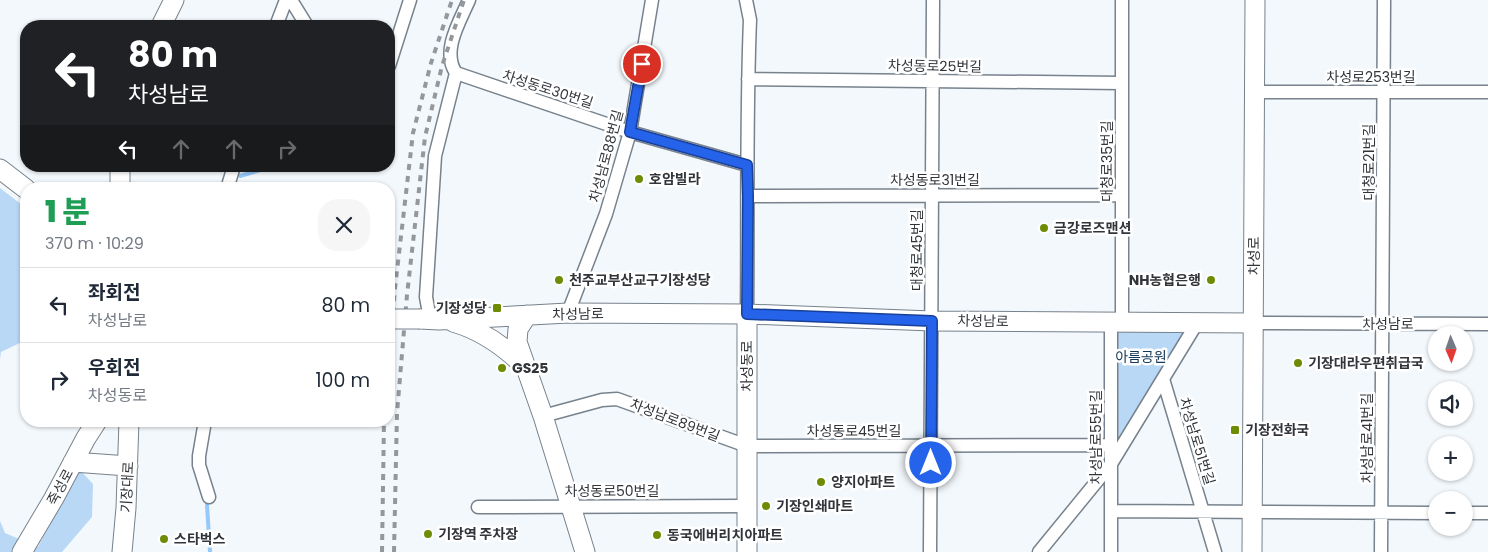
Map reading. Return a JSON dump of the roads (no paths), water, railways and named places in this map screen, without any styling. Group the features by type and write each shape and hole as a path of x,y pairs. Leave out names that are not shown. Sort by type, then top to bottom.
{"street":[{"path":"164,20 174,0"},
{"path":"278,20 286,0"},
{"path":"291,0 303,20"},
{"path":"395,46 410,0"},
{"path":"469,0 451,46 450,63 456,73 435,156 426,297 430,319 461,324 483,334 501,345 526,369"},
{"name":"차성남로88번길","path":"568,313 606,214 630,132 652,0"},
{"name":"차성동로","path":"746,0 750,20 747,165 747,552"},
{"name":"대청로45번길","path":"930,552 933,0"},
{"name":"대청로35번길","path":"1116,322 1122,195 1122,0"},
{"name":"차성로","path":"1252,552 1255,0"},
{"name":"대청로21번길","path":"1383,324 1384,0"},
{"name":"차성동로30번길","path":"456,73 630,132 747,165"},
{"name":"차성동로25번길","path":"748,79 1122,83"},
{"name":"차성로253번길","path":"1254,92 1488,92"},
{"path":"0,169 20,184"},
{"name":"차성동로31번길","path":"748,196 1122,195"},
{"name":"차성남로","path":"395,319 568,313 747,314 932,321 1488,324"},
{"path":"527,315 518,329 517,335 520,352 543,416 585,552"},
{"name":"차성남로55번길","path":"1112,552 1111,445 1116,322"},
{"path":"1039,552 1112,464 1197,323"},
{"name":"차성남로41번길","path":"1382,552 1383,324"},
{"name":"차성남로51번길","path":"1163,379 1203,512"},
{"name":"차성남로89번길","path":"543,416 602,400 617,399 747,446"},
{"name":"죽성로","path":"22,552 93,427"},
{"name":"기장대로","path":"122,552 126,508 129,427"},
{"path":"204,427 199,464 209,497"},
{"name":"차성동로45번길","path":"747,446 1111,445"},
{"path":"73,462 128,466"},
{"name":"차성동로50번길","path":"478,507 747,506"},
{"path":"1112,511 1428,513"},
{"path":"1203,512 1215,552"},
{"path":"1473,513 1488,513"}],"waterway":[{"path":"240,176 254,172"},
{"path":"207,505 210,552"}],"railway":[{"path":"395,288 413,133 431,63 452,0"},
{"path":"394,552 397,413 407,295 425,137 442,66 464,0"},
{"path":"382,552 384,427"}],"place":[{"name":"호암빌라","path":"639,179"},
{"name":"금강로즈맨션","path":"1044,228"},
{"name":"천주교부산교구기장성당","path":"559,280"},
{"name":"NH농협은행","path":"1211,280"},
{"name":"기장성당","path":"497,308"},
{"name":"기장대라우편취급국","path":"1298,363"},
{"name":"GS25","path":"502,368"},
{"name":"기장전화국","path":"1235,430"},
{"name":"양지아파트","path":"821,482"},
{"name":"기장인쇄마트","path":"766,506"},
{"name":"기장역 주차장","path":"428,534"},
{"name":"동국에버리치아파트","path":"657,535"},
{"name":"스타벅스","path":"164,539"}],"park label":[{"name":"아름공원","path":"1141,357"}]}
